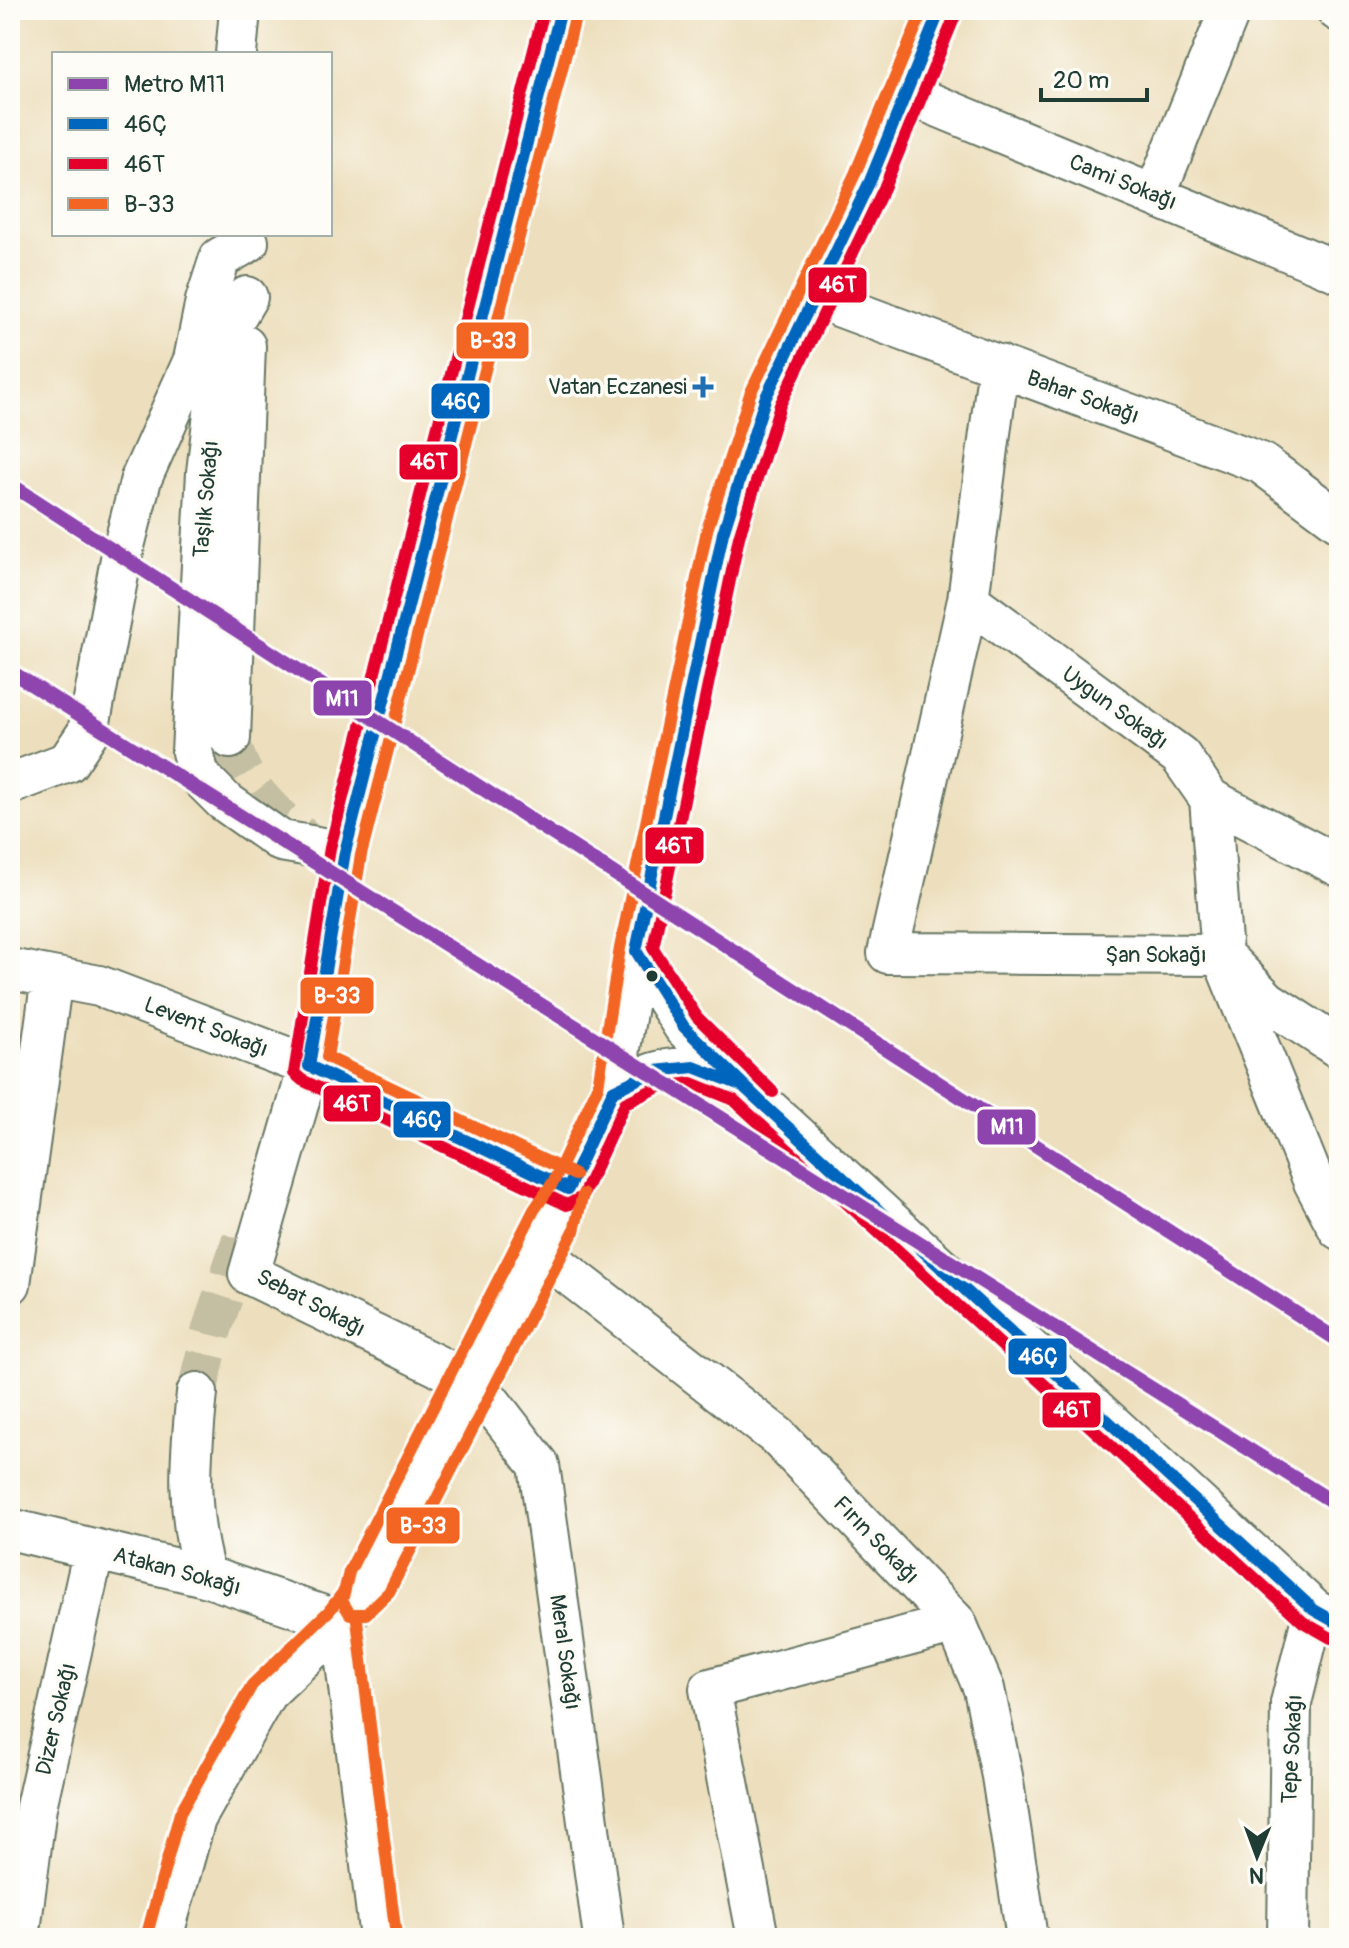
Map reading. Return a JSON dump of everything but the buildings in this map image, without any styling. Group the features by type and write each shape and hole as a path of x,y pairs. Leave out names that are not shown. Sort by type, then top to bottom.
{"street":[{"path":"236,52 240,10"},
{"path":"309,1066 345,852 561,10"},
{"path":"162,1938 195,1819 266,1693 375,1585 548,1217 568,1189 613,1091 636,951 723,533 765,399 908,94 940,10"},
{"path":"1155,195 1230,10"},
{"name":"Cami Sokağı","path":"908,94 1339,272"},
{"path":"10,784 68,762 88,732 122,554 141,479 194,360 206,301 220,258 248,238"},
{"name":"Taşlık Sokağı","path":"230,738 248,238"},
{"name":"Taşlık Sokağı","path":"247,297 223,338 207,472 192,752 200,777 281,841 345,852"},
{"name":"Bahar Sokağı","path":"814,297 1261,463 1339,521"},
{"path":"968,600 999,365"},
{"name":"Uygun Sokağı","path":"968,600 1180,756 1210,799 1339,866"},
{"name":"Şan Sokağı","path":"968,600 888,953 1222,955 1314,1182 1339,1229"},
{"path":"1210,799 1222,955 1267,1001 1339,1048"},
{"path":"636,951 684,1027 743,1086 1326,1617"},
{"name":"Levent Sokağı","path":"10,969 99,986 309,1066 568,1189"},
{"path":"10,1284 19,1147 52,977"},
{"name":"Sebat Sokağı","path":"309,1066 249,1274 471,1382"},
{"path":"613,1091 655,1071 694,1067 743,1086"},
{"path":"471,1382 560,1224 568,1189"},
{"name":"Fırın Sokağı","path":"544,1255 777,1436 956,1623 984,1689 1002,1776 1027,1938"},
{"name":"Meral Sokağı","path":"471,1382 539,1465 604,1938"},
{"path":"197,1393 189,1469 192,1532 205,1576"},
{"name":"Atakan Sokağı","path":"10,1529 350,1611"},
{"name":"Dizer Sokağı","path":"19,1938 36,1807 94,1549"},
{"path":"350,1611 380,1938"},
{"name":"Tepe Sokağı","path":"1288,1938 1291,1703 1326,1617"},
{"path":"758,1938 710,1689 956,1623"}],"tunnel":[{"path":"230,738 249,784 269,808 307,841"},
{"path":"197,1393 212,1329 246,1228"}],"metro line":[{"name":"M11","path":"10,484 1339,1341"},
{"name":"M11","path":"10,671 1339,1506"}],"transit line":[{"name":"46T","path":"544,10 330,848 294,1073 302,1080 567,1205 582,1197 625,1103 659,1087 692,1083 734,1100 1303,1622 1331,1638"},
{"name":"46Ç","path":"561,10 345,852 309,1066 568,1189 613,1091 655,1071 694,1067 743,1086 1314,1610 1339,1624"},
{"name":"B-33","path":"583,1194 574,1231 389,1592 366,1614 350,1614 342,1601 349,1572 534,1210 554,1181 598,1086 620,948 707,530 750,394 855,174 923,10"},
{"name":"46Ç","path":"762,1103 684,1027 636,951 723,533 765,399 870,181 940,10"},
{"name":"B-33","path":"575,1175 327,1057 361,855 576,14"},
{"name":"46T","path":"773,1092 697,1017 653,948 739,537 780,405 884,188 955,16"},
{"name":"B-33","path":"147,1934 180,1813 252,1685 329,1611 345,1590"},
{"name":"B-33","path":"357,1620 396,1936"}],"place":[{"name":"Vatan Eczanesi","path":"703,387"}]}
